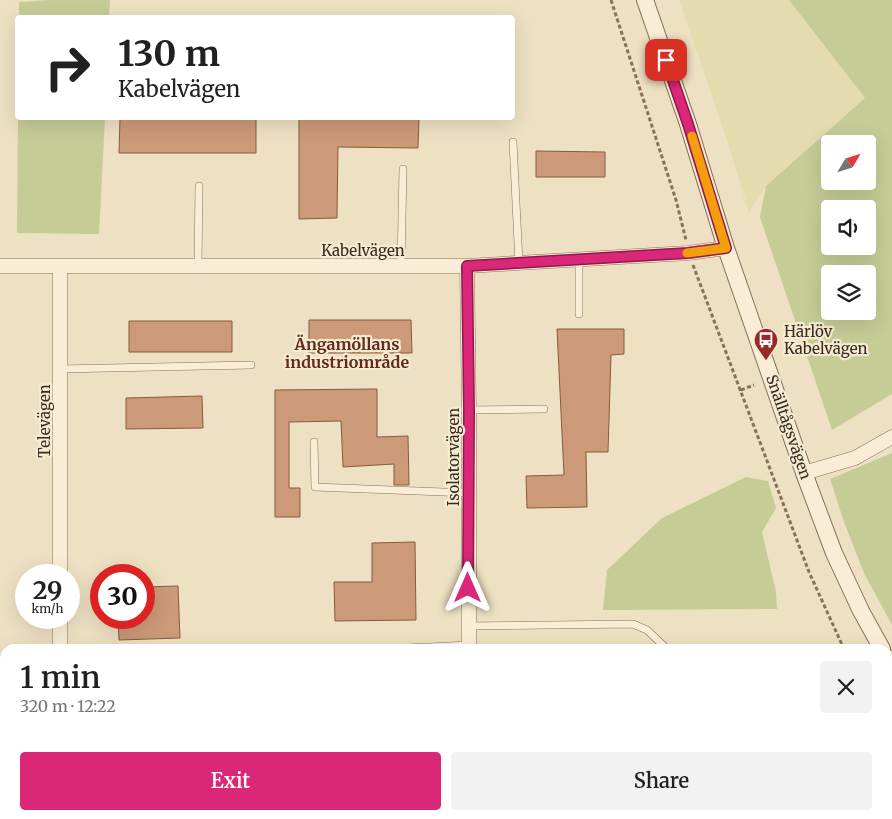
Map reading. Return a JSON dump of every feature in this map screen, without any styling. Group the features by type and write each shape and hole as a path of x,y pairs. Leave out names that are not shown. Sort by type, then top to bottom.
{"street":[{"name":"Snälltågsvägen","path":"645,0 688,124 726,248 804,474 834,553 861,611 879,644"},
{"name":"Kabelvägen","path":"0,266 467,266 688,253 726,248"},
{"name":"Televägen","path":"60,266 60,564"},
{"name":"Isolatorvägen","path":"467,266 469,644"},
{"path":"804,474 855,458 892,437"},
{"path":"60,629 60,644"}],"lane":[{"path":"513,142 520,263"},
{"path":"401,266 402,169"},
{"path":"198,266 199,186"},
{"path":"579,260 579,314"},
{"path":"60,369 251,366"},
{"path":"469,410 544,409"},
{"path":"314,442 315,486 469,493"},
{"path":"468,626 633,624 647,630 662,644"}],"path":[{"path":"611,0 676,200 688,253 809,572 842,644"},
{"path":"740,390 754,385"}],"shaded area":[{"path":"679,0 789,0 865,98 823,135 821,135 821,137 766,186 749,212 726,137"}],"green space":[{"path":"110,0 109,15 19,15 19,2"},
{"path":"789,0 892,0 892,394 832,430 760,217 766,186 821,137 821,190 876,190 876,135 823,135 865,98"},
{"path":"18,120 105,120 99,234 17,233"},
{"path":"892,453 892,625 864,573 830,479"},
{"path":"746,477 768,481 776,508 762,532 776,592 777,609 603,610 607,570 662,518"}],"building":[{"path":"120,120 256,120 256,153 119,153"},
{"path":"299,120 419,120 418,148 338,147 337,218 299,219"},
{"path":"536,151 605,152 605,177 536,177"},
{"path":"309,320 411,320 412,353 309,353"},
{"path":"129,321 232,321 232,352 129,352"},
{"path":"557,329 624,329 624,354 611,355 608,452 586,452 587,507 527,508 526,476 564,475"},
{"path":"377,389 377,437 408,436 409,485 394,485 394,464 343,467 341,421 289,422 289,488 300,488 300,517 275,517 275,390"},
{"path":"202,396 203,428 126,429 126,398"},
{"path":"415,542 416,620 335,621 334,582 372,582 372,543"},
{"path":"178,586 180,638 119,640 118,629 155,629 155,587"}],"slow traffic":[{"path":"687,253 726,248 692,136"}],"place":[{"name":"Härlöv Kabelvägen","path":"766,361"}],"district":[{"name":"Ängamöllans industriområde","path":"347,353"}],"route":[{"path":"468,588 469,410 467,266 688,253 726,248 666,60"}]}
